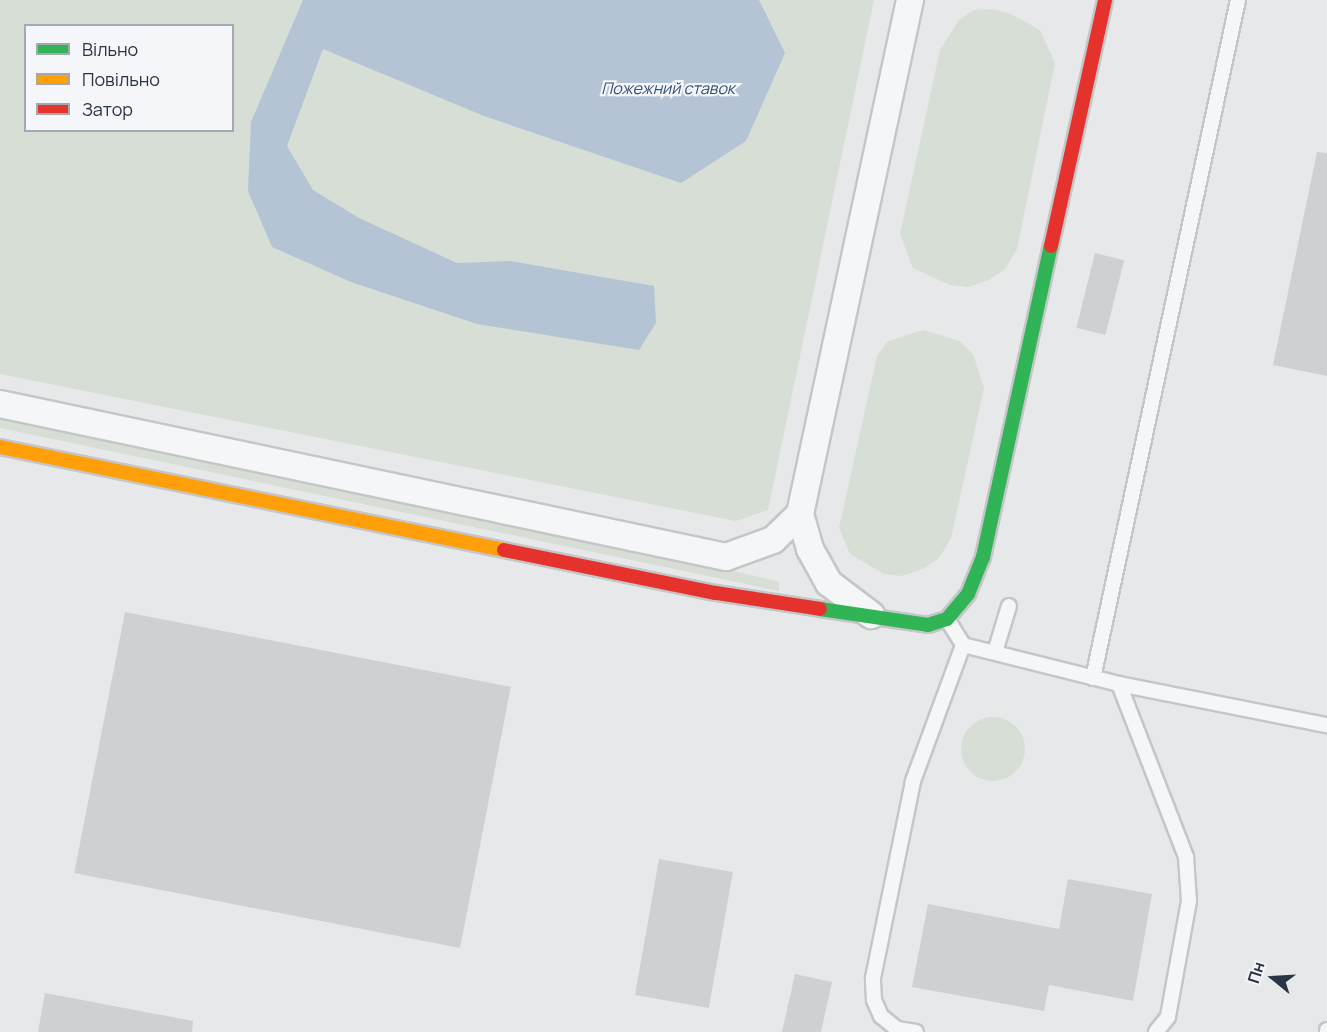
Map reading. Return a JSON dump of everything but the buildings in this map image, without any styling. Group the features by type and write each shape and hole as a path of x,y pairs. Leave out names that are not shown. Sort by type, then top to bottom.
{"street":[{"path":"871,615 830,583 810,549 800,514 910,0"},
{"path":"0,447 704,591 928,625 947,619 968,594 983,557 1105,0"},
{"path":"0,404 726,557 773,540 800,514"}],"lane":[{"path":"1094,678 1238,0"},
{"path":"995,652 1009,606"},
{"path":"947,619 963,645 1119,684 1327,725"},
{"path":"916,1032 897,1029 881,1016 873,1000 873,978 913,781 963,645"},
{"path":"1119,684 1186,856 1190,901 1168,1017 1156,1032"}],"shaded area":[{"path":"0,0 874,0 768,510 736,521 0,374"},
{"path":"992,9 1009,13 1040,30 1055,63 1017,249 1005,269 989,280 968,287 950,285 913,268 900,234 940,50 959,20 974,10"},
{"path":"923,330 960,341 973,354 984,388 951,538 939,558 923,569 902,576 884,574 850,554 839,528 877,356 888,341"},
{"path":"0,414 730,570 779,582 779,591 0,428"},
{"path":"993,717 1011,723 1019,731 1025,749 1019,767 1011,775 993,781 975,775 967,767 961,749 967,731 975,723"}],"water":[{"name":"Пожежний ставок","path":"303,0 759,0 785,53 746,141 681,183 484,116 323,49 287,146 313,190 359,218 457,263 510,261 654,286 656,323 639,350 477,324 351,282 272,247 248,191 251,122"}],"traffic: fast":[{"path":"820,609 928,625 947,619 968,594 983,557 1051,246"}],"traffic: slow":[{"path":"0,447 504,550"}],"traffic: jam":[{"path":"1051,246 1105,0"},
{"path":"504,550 716,593 820,609"}]}
